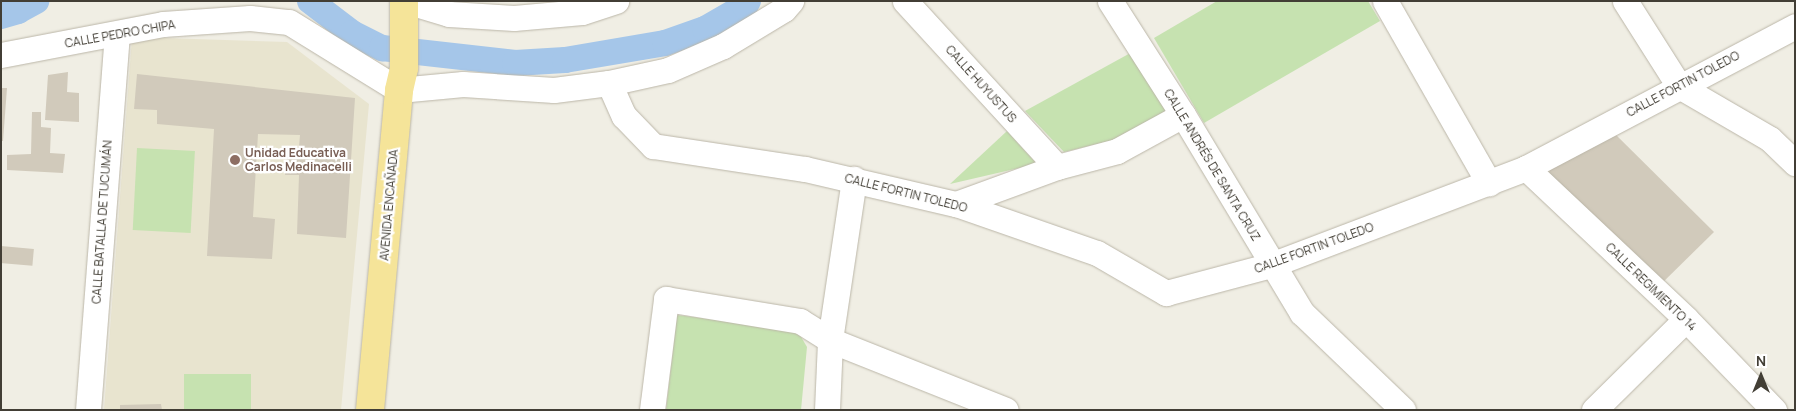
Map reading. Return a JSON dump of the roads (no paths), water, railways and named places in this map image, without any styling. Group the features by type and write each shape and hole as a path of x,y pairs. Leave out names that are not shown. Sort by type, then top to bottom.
{"main road":[{"name":"AVENIDA ENCAÑADA","path":"370,410 401,79 405,8"}],"street":[{"path":"405,8 449,14 514,18 582,12 616,1"},
{"path":"401,79 554,90 610,83 668,70 723,46 784,10 791,1"},
{"name":"CALLE HUYUSTUS","path":"905,1 1057,167"},
{"name":"CALLE ANDRÉS DE SANTA CRUZ","path":"1110,1 1183,115 1271,265 1302,313 1403,410"},
{"path":"1385,1 1489,183"},
{"path":"1625,1 1678,86 1770,139 1795,163"},
{"name":"CALLE PEDRO CHIPA","path":"1,54 163,24 250,18 289,22 401,79"},
{"name":"CALLE FORTIN TOLEDO","path":"610,83 624,116 653,146 854,179 956,204 1098,253 1166,293 1271,265 1526,168 1678,86 1795,26"},
{"name":"CALLE BATALLA DE TUCUMÁN","path":"88,410 117,34"},
{"path":"956,204 1057,167 1117,151 1183,115"},
{"name":"CALLE REGIMIENTO 14","path":"1526,168 1686,319 1774,410"},
{"path":"827,410 830,340 854,179"},
{"path":"652,410 666,299 800,321 830,340 1006,410"},
{"path":"1594,410 1686,319"}],"waterway":[{"path":"1,16 18,11 36,1"},
{"path":"310,1 352,33 382,48 515,63 565,60 665,43 705,29 745,6 748,1"}],"place":[{"name":"Unidad Educativa Carlos Medinacelli","path":"235,160"}]}
